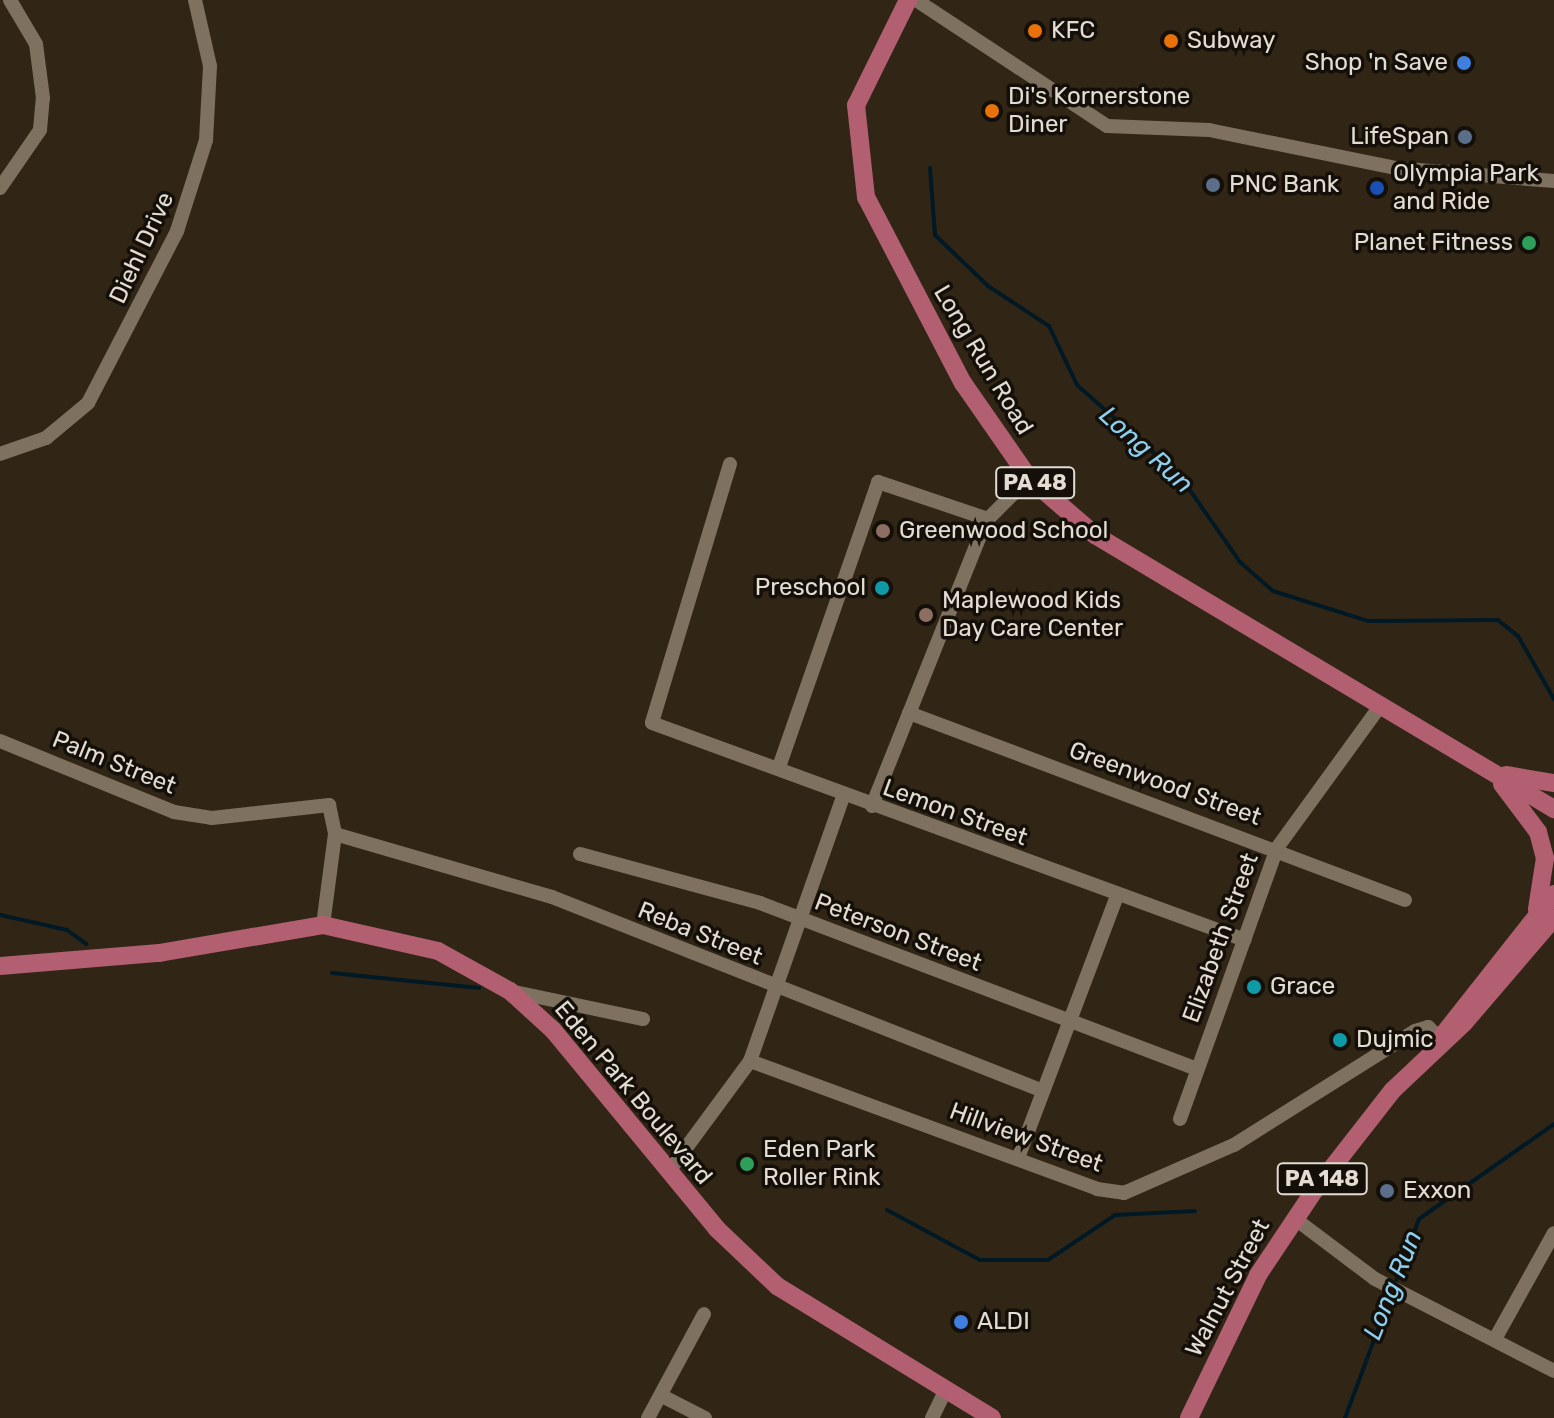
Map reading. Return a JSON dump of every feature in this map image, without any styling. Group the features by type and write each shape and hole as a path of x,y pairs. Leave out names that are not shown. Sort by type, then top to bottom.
{"main road":[{"name":"Long Run Road","path":"908,0 856,105 866,197 963,383 1029,478 1095,535 1554,809"},
{"name":"PA 48","path":"1493,773 1554,783"},
{"path":"1493,773 1538,832 1543,890 1534,919"},
{"name":"Walnut Street","path":"1189,1418 1294,1218 1441,1039 1554,894"},
{"name":"Walnut Street","path":"1441,1039 1464,1023 1554,918"},
{"name":"Eden Park Boulevard","path":"0,966 159,953 323,925 438,951 510,991 553,1030 669,1171 777,1286 944,1393 992,1418"}],"street":[{"path":"0,188 40,130 43,98 36,44 10,0"},
{"name":"Diehl Drive","path":"0,454 46,438 88,403 177,231 206,140 210,66 195,0"},
{"path":"916,0 1107,126 1209,130 1395,168 1554,181"},
{"name":"Lemon Street","path":"730,464 652,723 779,767 872,806 1117,896 1245,940"},
{"path":"872,806 988,519 1029,478"},
{"path":"779,767 878,482 988,519"},
{"name":"Elizabeth Street","path":"1180,1119 1277,848 1380,706"},
{"name":"Greenwood Street","path":"909,713 1277,848 1405,900"},
{"name":"Palm Street","path":"0,741 174,812 212,818 324,803 335,813 335,834"},
{"path":"669,1171 750,1061 844,794"},
{"path":"323,925 335,834"},
{"name":"Reba Street","path":"335,834 552,897 774,989 1043,1091"},
{"name":"Peterson Street","path":"580,854 801,919 1196,1069"},
{"path":"1018,1158 1117,896"},
{"path":"510,991 643,1019"},
{"name":"Hillview Street","path":"750,1061 1110,1193 1144,1188 1234,1145 1415,1031 1428,1027 1441,1039"},
{"path":"1294,1218 1375,1279 1554,1371"},
{"path":"1495,1339 1554,1233"},
{"path":"648,1418 664,1397 704,1314"},
{"path":"932,1418 944,1393"},
{"path":"664,1397 705,1418"}],"waterway":[{"name":"Long Run","path":"930,168 935,235 988,286 1049,326 1077,385 1180,476 1240,562 1273,591 1368,621 1498,620 1518,636 1554,699"},
{"path":"0,915 67,930 86,944"},
{"path":"332,973 479,988"},
{"name":"Long Run","path":"1345,1418 1419,1219 1554,1124"},
{"path":"887,1210 980,1260 1048,1260 1115,1215 1195,1211"}],"place":[{"name":"KFC","path":"1035,31"},
{"name":"Subway","path":"1171,41"},
{"name":"Shop 'n Save","path":"1464,63"},
{"name":"Di's Kornerstone Diner","path":"992,111"},
{"name":"LifeSpan","path":"1465,137"},
{"name":"PNC Bank","path":"1213,185"},
{"name":"Olympia Park and Ride","path":"1377,188"},
{"name":"Planet Fitness","path":"1529,243"},
{"name":"Greenwood School","path":"883,531"},
{"name":"Preschool","path":"882,588"},
{"name":"Maplewood Kids Day Care Center","path":"926,615"},
{"name":"Grace","path":"1254,987"},
{"name":"Dujmic","path":"1340,1040"},
{"name":"Eden Park Roller Rink","path":"747,1164"},
{"name":"Exxon","path":"1387,1191"},
{"name":"ALDI","path":"961,1322"}]}
